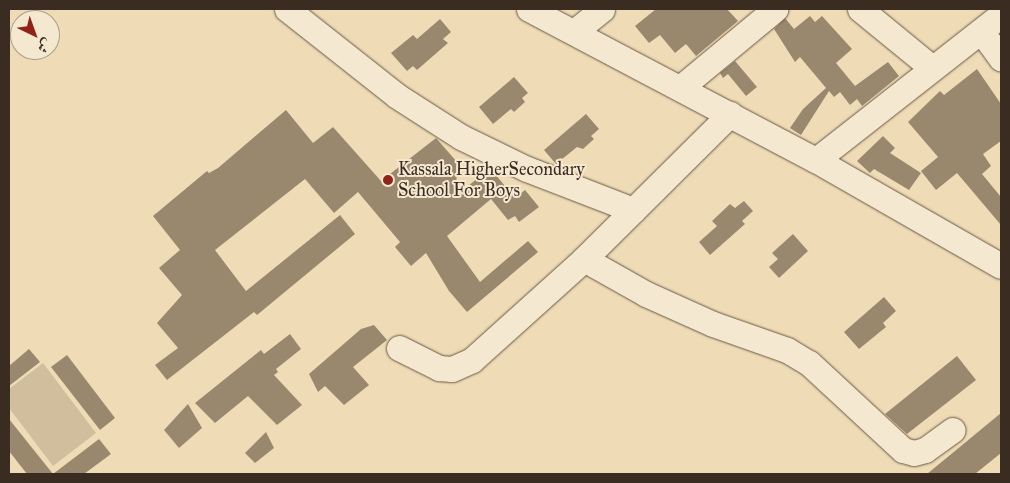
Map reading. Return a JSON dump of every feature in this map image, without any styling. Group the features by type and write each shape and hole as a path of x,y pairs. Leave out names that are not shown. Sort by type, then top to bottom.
{"street":[{"path":"287,9 397,96 445,127 527,169 634,210"},
{"path":"529,9 730,114 997,259"},
{"path":"574,32 602,9"},
{"path":"680,88 775,9"},
{"path":"860,9 932,68"},
{"path":"816,160 1001,15"},
{"path":"981,31 1001,59"},
{"path":"399,348 439,368 452,369 472,360 584,259 730,114"},
{"path":"584,259 646,294 713,324 787,350 809,362 903,450 914,454 925,450 953,430"}],"shaded area":[{"path":"43,363 96,433 53,466 9,408 9,389"}],"building":[{"path":"656,9 727,9 738,21 696,56 686,44 675,53 660,35 649,43 635,26"},
{"path":"810,16 815,22 822,16 852,49 836,63 855,86 888,62 899,76 862,106 857,99 850,105 840,92 834,97 829,91 801,135 790,128 803,109 826,88 800,57 795,62 774,29 785,18 794,29"},
{"path":"440,19 451,32 443,39 448,43 417,70 413,66 407,71 391,53 413,35 417,39"},
{"path":"735,61 757,87 746,96 728,74 723,78 720,73"},
{"path":"977,69 1001,104 1001,141 983,154 991,166 982,174 1001,197 1001,225 957,173 936,190 921,171 938,157 908,122 940,91 944,95"},
{"path":"514,77 528,93 522,98 525,102 514,112 511,109 493,124 479,107"},
{"path":"286,110 313,143 333,127 381,181 436,138 457,162 456,196 490,168 515,198 525,190 539,207 519,222 515,216 508,220 491,199 447,236 480,282 528,241 538,252 467,312 449,291 426,253 411,266 395,247 400,242 358,192 334,213 305,179 215,250 246,291 340,215 355,234 257,315 254,312 167,380 155,365 178,348 157,323 182,295 159,268 180,250 153,216 207,171 209,173 218,168"},
{"path":"586,114 599,129 591,136 594,139 583,149 577,147 556,164 544,150"},
{"path":"883,136 895,148 890,153 921,173 909,190 874,169 870,173 857,161"},
{"path":"744,201 753,211 742,221 745,224 710,255 699,242 717,226 712,221 730,204 735,208"},
{"path":"793,234 808,251 779,278 769,267 778,259 772,253"},
{"path":"884,297 896,311 883,323 886,327 859,349 844,332"},
{"path":"374,325 387,340 353,367 369,385 344,405 325,386 318,392 309,374 361,329"},
{"path":"290,334 301,349 276,369 278,372 274,375 302,405 277,425 248,396 215,423 195,403 261,350 264,354"},
{"path":"29,349 40,362 9,386 9,366"},
{"path":"67,355 115,418 100,430 51,367"},
{"path":"957,356 976,380 907,434 885,414"},
{"path":"188,404 202,428 179,448 164,430"},
{"path":"1001,413 1001,453 975,474 927,474"},
{"path":"9,419 53,474 27,474 9,451"},
{"path":"266,432 274,448 255,463 245,453"},
{"path":"99,439 111,454 84,474 53,474"}],"place":[{"name":"Kassala HigherSecondary School For Boys","path":"388,180"}]}
